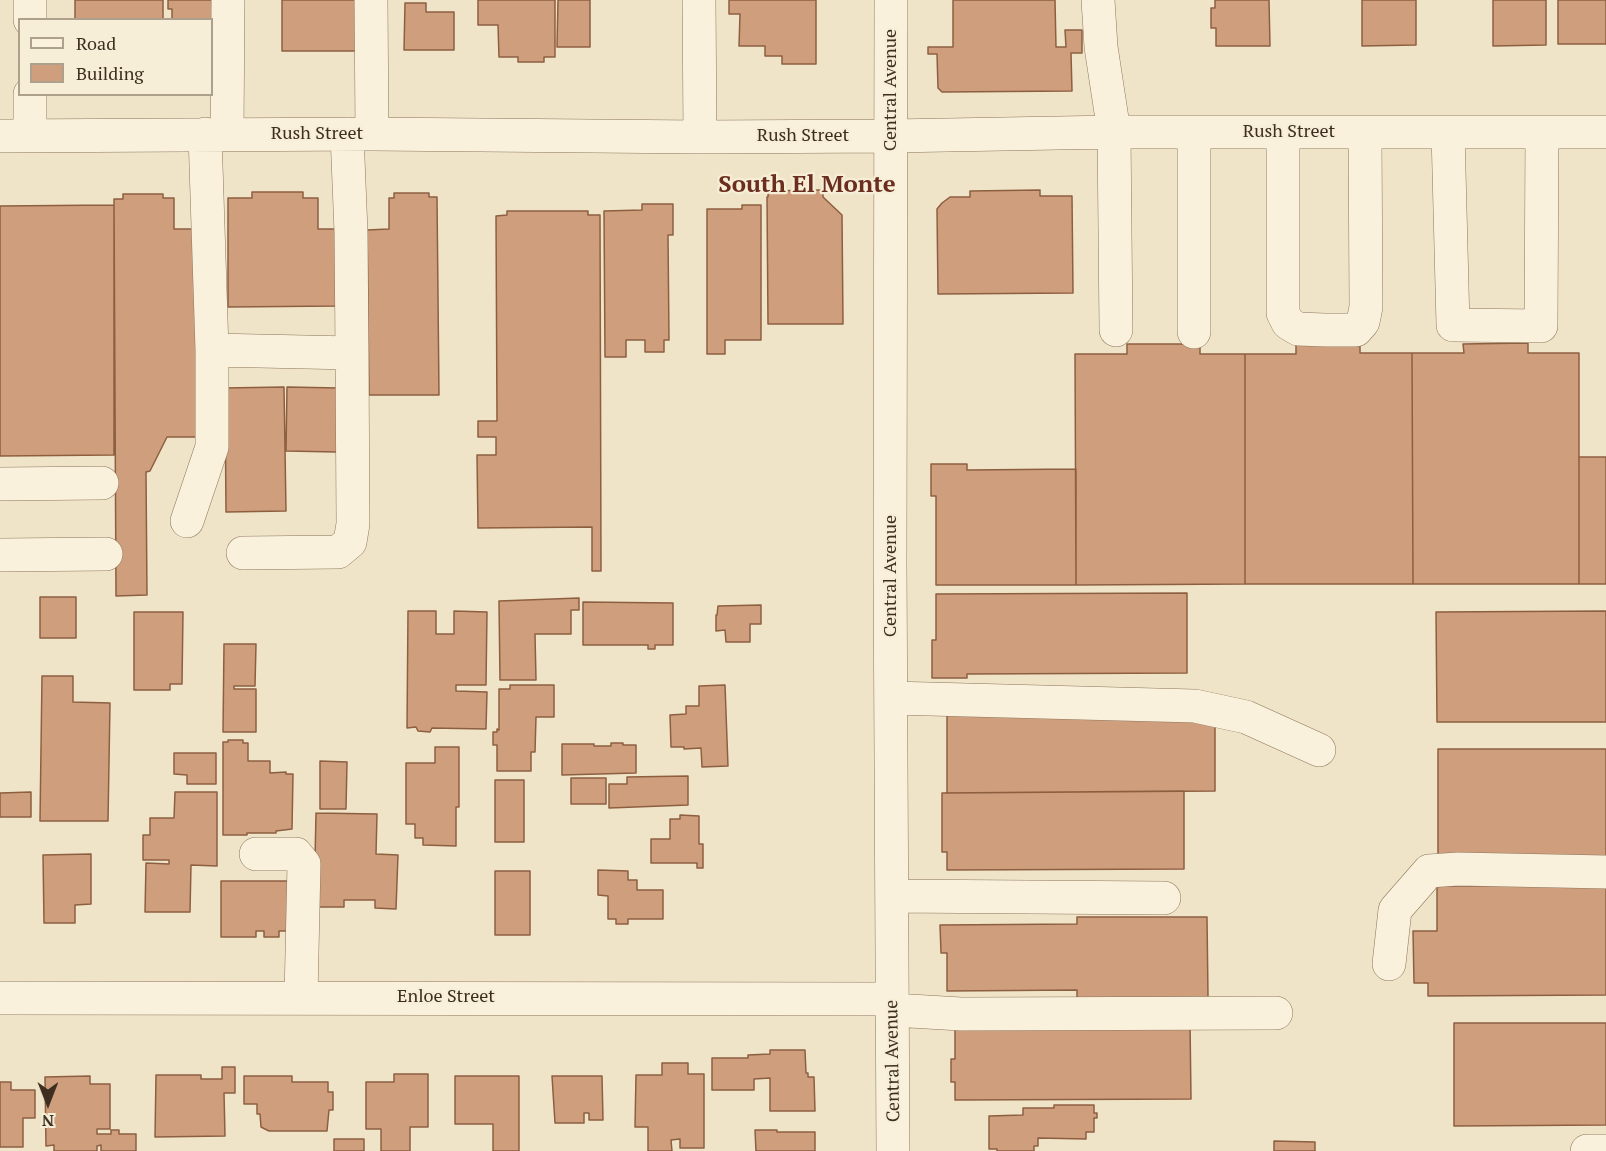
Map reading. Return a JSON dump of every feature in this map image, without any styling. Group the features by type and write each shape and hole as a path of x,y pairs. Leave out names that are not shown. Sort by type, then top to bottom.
{"street":[{"path":"30,0 30,18"},
{"path":"187,521 212,447 216,134 228,0"},
{"path":"243,553 338,552 350,542 353,524 351,232 371,0"},
{"path":"699,0 700,137"},
{"name":"Central Avenue","path":"891,0 893,1151"},
{"path":"1098,0 1101,47 1114,132 1116,330"},
{"path":"15,136 29,96"},
{"name":"Rush Street","path":"15,136 359,134 700,137 1114,132 1606,132"},
{"path":"1194,132 1194,332"},
{"path":"1283,132 1283,313 1288,323 1298,329 1356,330 1363,322 1366,308 1365,132"},
{"path":"1448,132 1453,326 1540,326 1542,132"},
{"path":"212,350 352,353"},
{"path":"0,484 102,483"},
{"path":"0,555 106,554"},
{"path":"891,698 1195,706 1246,717 1319,750"},
{"path":"256,854 296,854 304,864 301,997"},
{"path":"1389,964 1395,910 1428,871 1458,869 1606,872"},
{"path":"893,896 1164,898"},
{"name":"Enloe Street","path":"0,998 301,997 892,1004 961,1014 1276,1013"},
{"path":"1587,1151 1606,1151"}],"building":[{"path":"75,0 163,0 163,18 75,18"},
{"path":"168,0 212,0 212,18 172,18 172,9 168,9"},
{"path":"282,0 360,0 360,51 282,51"},
{"path":"478,0 555,0 555,57 544,57 544,62 518,62 518,57 499,57 498,25 478,25"},
{"path":"558,0 590,0 590,47 557,47"},
{"path":"729,0 816,0 816,64 782,64 782,56 765,56 765,46 739,46 740,14 729,14"},
{"path":"953,0 1055,0 1056,47 1066,47 1065,30 1082,30 1082,53 1071,53 1072,91 942,92 938,88 937,54 928,54 928,47 953,47"},
{"path":"1215,0 1269,0 1270,46 1216,46 1216,28 1211,28 1211,8 1215,8"},
{"path":"1362,0 1416,0 1416,45 1362,46"},
{"path":"1493,0 1546,0 1546,45 1493,46"},
{"path":"1558,0 1606,0 1606,44 1558,44"},
{"path":"405,3 426,3 426,12 454,12 454,50 404,50"},
{"path":"823,190 823,197 842,215 843,324 768,324 768,191"},
{"path":"1040,190 1040,196 1072,196 1073,293 938,294 937,209 942,203 950,197 970,197 970,191"},
{"path":"252,192 303,192 303,198 318,198 318,229 338,229 338,306 228,307 228,198 252,198"},
{"path":"394,193 429,193 429,197 437,197 439,395 369,395 367,230 389,229 389,198 394,198"},
{"path":"123,194 163,194 163,198 174,198 174,229 196,229 199,437 167,437 150,471 146,472 147,595 116,596 114,199 123,199"},
{"path":"642,204 673,204 673,235 668,235 669,340 664,340 664,352 645,352 645,340 626,340 626,357 605,357 604,211 642,210"},
{"path":"114,205 114,455 0,456 0,206"},
{"path":"742,205 761,205 761,340 725,340 725,354 707,354 707,209 742,209"},
{"path":"507,211 588,211 588,215 600,215 601,571 592,571 592,527 478,528 477,455 496,455 496,437 478,437 478,421 497,421 496,216 507,215"},
{"path":"1296,343 1360,343 1360,353 1412,353 1413,584 1245,584 1245,354 1296,354"},
{"path":"1528,343 1528,353 1579,353 1579,584 1413,584 1412,353 1464,353 1463,344"},
{"path":"1127,344 1200,344 1200,354 1245,354 1245,584 1076,585 1075,354 1127,354"},
{"path":"284,387 286,511 226,512 225,388"},
{"path":"287,387 338,388 337,452 286,451"},
{"path":"1579,457 1606,457 1606,584 1579,584"},
{"path":"931,464 967,464 967,470 1076,469 1076,585 936,585 936,496 931,496"},
{"path":"1187,593 1187,673 967,674 967,678 932,678 932,640 936,640 936,594"},
{"path":"40,597 76,597 76,638 40,638"},
{"path":"579,598 579,610 571,610 571,634 535,634 536,680 500,680 499,601"},
{"path":"583,602 673,603 673,645 655,645 655,649 648,649 648,645 583,645"},
{"path":"761,605 761,624 750,624 750,642 726,642 725,630 716,631 718,606"},
{"path":"408,611 436,611 436,634 454,634 454,611 487,612 486,685 456,685 456,691 487,692 486,729 432,728 430,732 418,731 416,727 407,728"},
{"path":"1606,611 1606,722 1437,722 1436,612"},
{"path":"134,612 183,612 182,684 170,684 170,690 134,690"},
{"path":"224,644 256,644 255,686 234,686 234,689 256,689 256,732 223,732"},
{"path":"42,676 73,676 73,702 110,703 108,821 40,821"},
{"path":"510,685 554,685 554,717 536,717 535,752 531,752 531,771 497,771 497,745 493,745 493,732 499,730 499,689 510,689"},
{"path":"725,685 728,766 702,767 701,748 671,747 670,715 686,714 686,706 699,706 699,686"},
{"path":"947,714 1215,714 1215,791 947,793"},
{"path":"228,740 243,740 243,743 248,743 248,761 270,761 270,773 293,774 292,829 276,831 276,833 223,835 223,742 228,742"},
{"path":"611,743 636,745 636,773 562,775 562,744 611,746"},
{"path":"435,747 459,747 459,807 456,807 456,846 423,845 423,838 415,838 415,824 406,824 406,763 435,763"},
{"path":"1438,749 1606,749 1606,859 1438,860"},
{"path":"174,753 216,753 216,784 187,784 187,775 174,774"},
{"path":"320,761 347,762 346,809 320,809"},
{"path":"688,776 688,805 609,808 609,784 627,784 627,777"},
{"path":"571,778 606,778 606,804 571,804"},
{"path":"495,780 524,780 524,842 495,842"},
{"path":"1184,791 1184,869 947,870 947,852 942,852 942,793"},
{"path":"31,792 31,817 0,817 0,793"},
{"path":"175,792 217,792 217,866 191,865 190,912 145,912 146,863 169,864 169,860 143,860 143,835 150,835 150,818 174,818"},
{"path":"316,813 377,814 376,854 398,855 396,909 375,908 375,900 344,900 344,907 314,907"},
{"path":"680,815 699,816 699,844 703,844 703,868 697,868 697,863 651,863 651,839 670,839 670,819 680,819"},
{"path":"91,854 91,904 75,905 75,923 44,923 43,855"},
{"path":"598,870 628,871 628,880 637,880 637,890 663,890 663,919 628,919 628,924 616,924 616,919 608,919 608,896 598,895"},
{"path":"495,871 530,871 530,935 495,935"},
{"path":"221,881 288,881 288,931 279,931 279,937 264,937 264,931 256,931 256,937 221,937"},
{"path":"1606,885 1606,995 1428,996 1428,983 1414,983 1413,931 1437,931 1437,886"},
{"path":"1077,917 1207,917 1208,997 1077,998 1077,990 947,991 947,953 941,953 940,925 1077,924"},
{"path":"1190,1022 1191,1099 955,1100 955,1082 951,1082 951,1059 955,1059 955,1023"},
{"path":"1454,1023 1606,1023 1606,1125 1454,1126"},
{"path":"770,1050 805,1050 806,1073 808,1077 814,1077 815,1111 770,1111 770,1078 754,1079 754,1090 712,1090 712,1058 748,1058 748,1055 770,1054"},
{"path":"662,1063 688,1063 688,1074 704,1074 704,1148 680,1148 680,1139 671,1140 672,1151 648,1151 648,1127 635,1127 636,1075 662,1075"},
{"path":"222,1067 235,1067 235,1093 224,1093 225,1136 155,1137 156,1075 201,1075 201,1079 222,1079"},
{"path":"394,1074 428,1074 428,1127 410,1127 410,1151 381,1151 381,1129 366,1129 366,1082 394,1082"},
{"path":"90,1076 90,1084 110,1084 110,1129 97,1129 97,1134 111,1134 111,1130 119,1130 119,1134 136,1134 136,1151 101,1151 101,1145 97,1146 97,1151 54,1151 54,1145 46,1146 45,1077"},
{"path":"244,1076 292,1076 292,1082 328,1082 328,1092 333,1092 333,1110 329,1110 327,1131 269,1131 261,1127 257,1104 244,1104"},
{"path":"455,1076 519,1076 519,1151 493,1151 493,1124 455,1124"},
{"path":"552,1076 602,1076 603,1120 589,1120 589,1113 584,1113 584,1123 555,1123"},
{"path":"0,1082 11,1082 11,1090 35,1090 35,1118 23,1118 23,1147 0,1147"},
{"path":"1054,1105 1094,1105 1097,1118 1094,1118 1094,1132 1086,1132 1086,1139 1038,1138 1038,1146 1034,1146 1034,1151 989,1149 989,1116 1023,1115 1023,1108 1054,1108"},
{"path":"755,1130 815,1132 815,1151 756,1151"},
{"path":"334,1139 364,1139 364,1151 334,1151"},
{"path":"1274,1141 1315,1142 1315,1151 1274,1151"}],"district":[{"name":"South El Monte","path":"807,185"}]}
